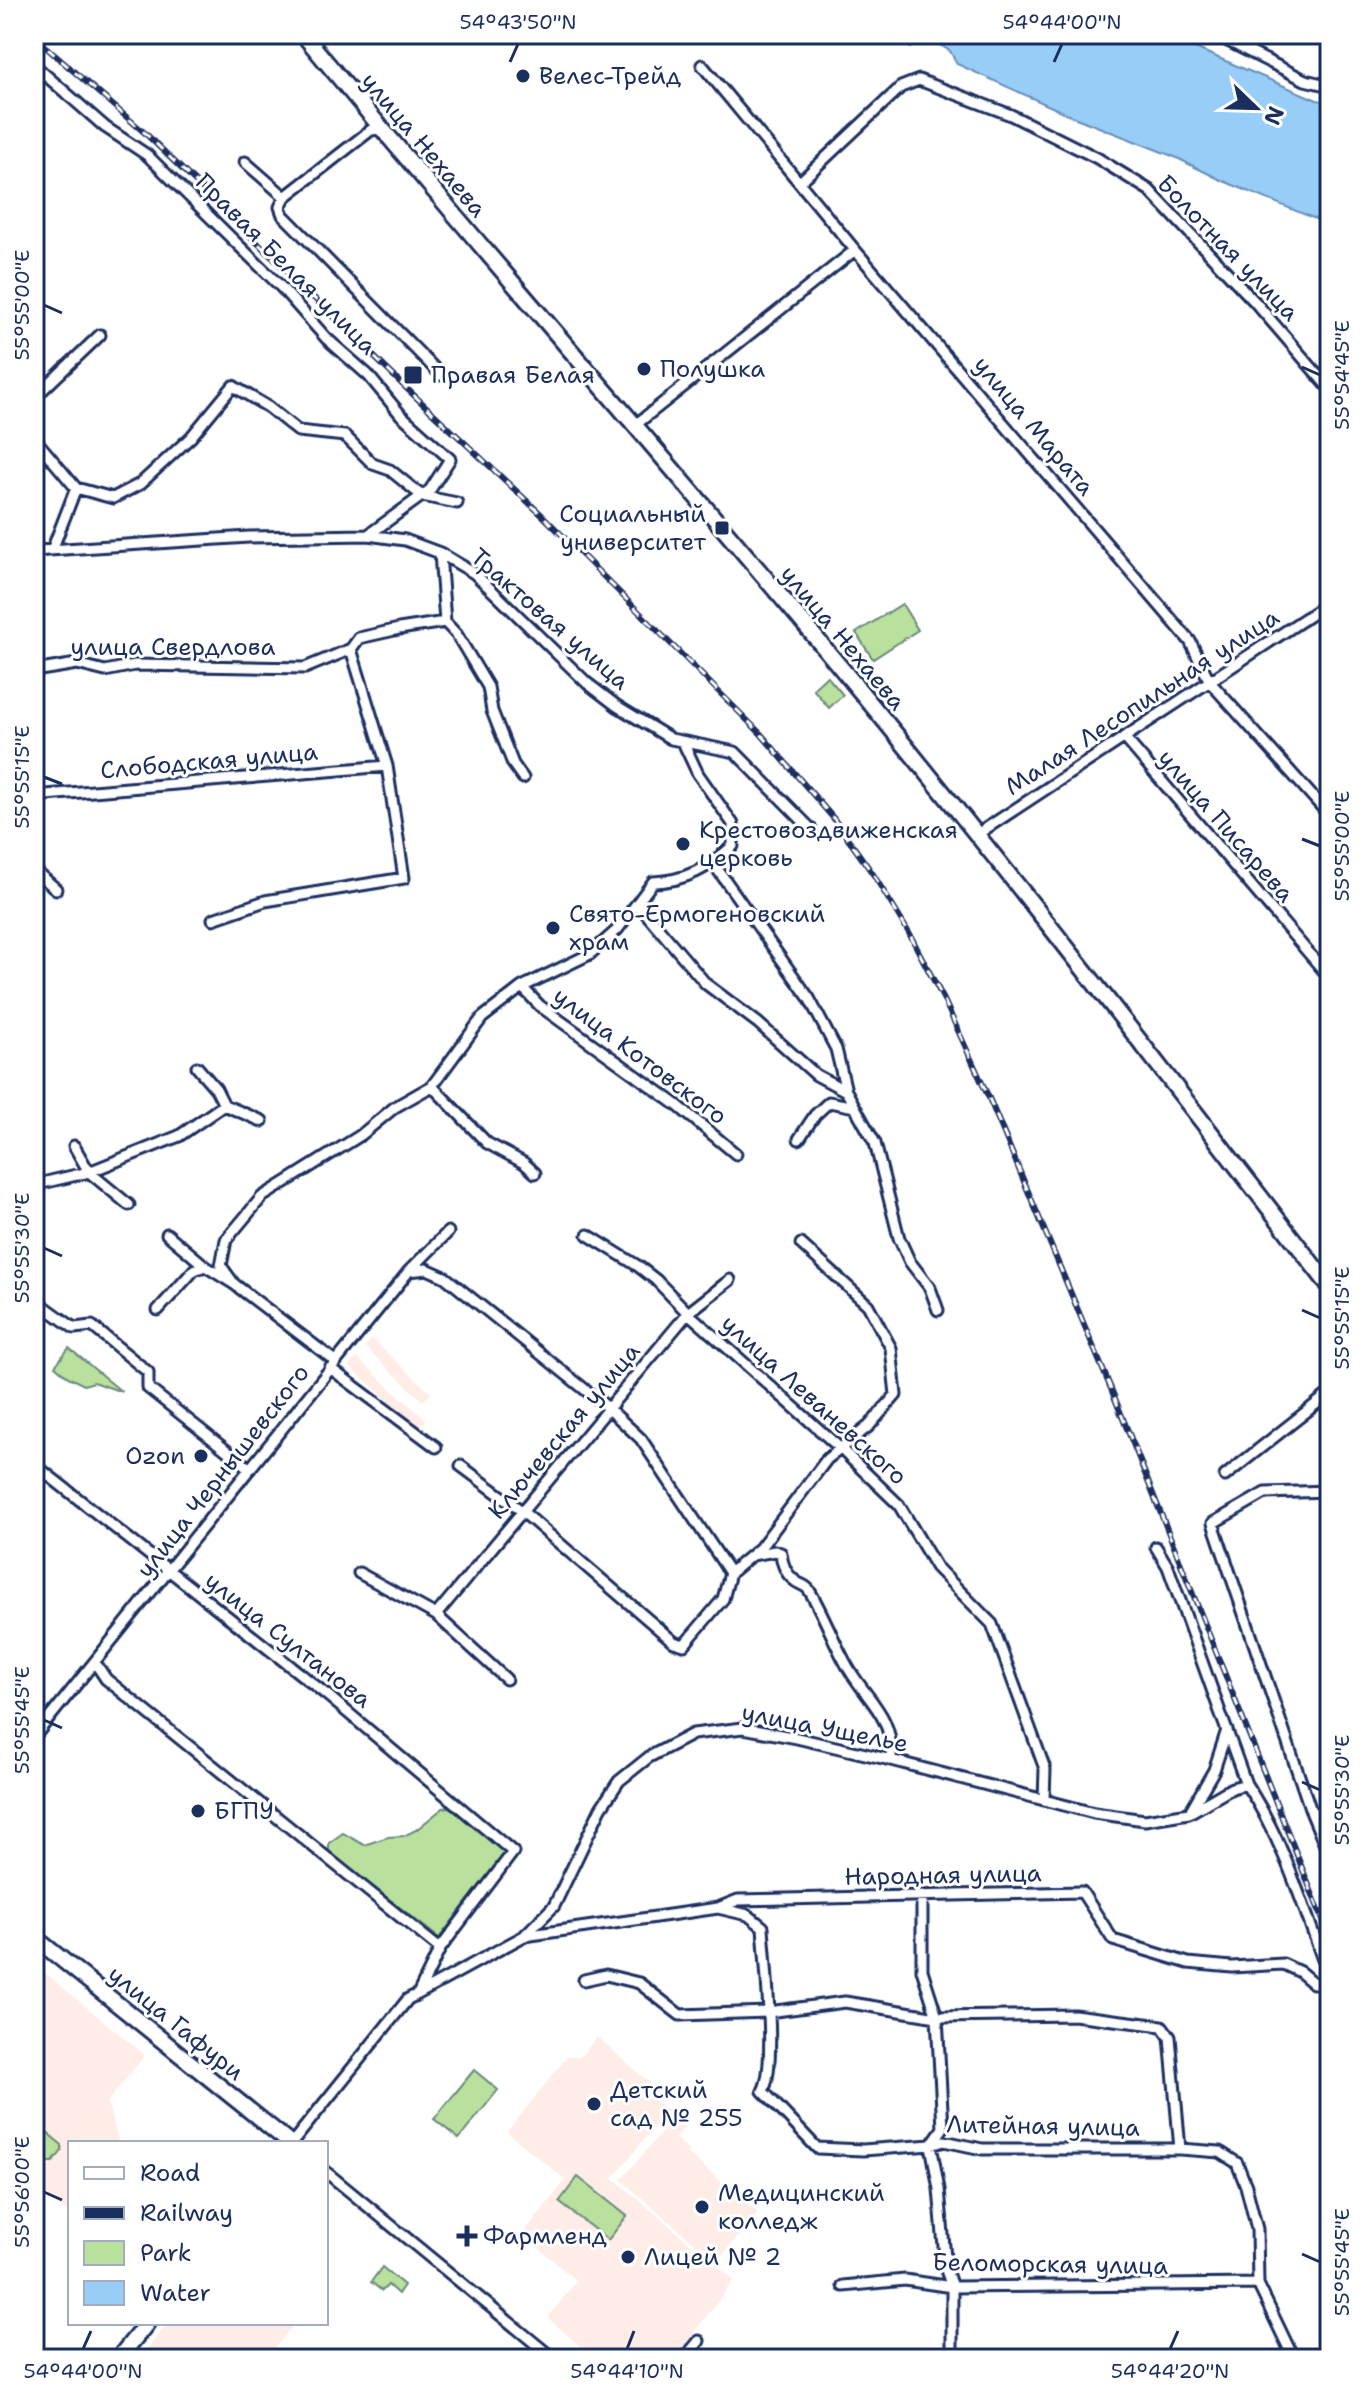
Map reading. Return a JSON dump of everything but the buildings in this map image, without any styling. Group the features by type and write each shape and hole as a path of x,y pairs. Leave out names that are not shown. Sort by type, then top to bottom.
{"street":[{"name":"улица Нехаева","path":"303,34 844,673 976,835 1330,1287"},
{"path":"1214,34 1305,80 1330,86"},
{"name":"Правая Белая улица","path":"34,65 105,127 147,155 282,288 326,338 368,375 401,415 450,459 430,490 368,535"},
{"name":"улица Марата","path":"702,65 855,250 1190,641 1210,682 1330,816"},
{"name":"Болотная улица","path":"801,181 901,87 919,80 1011,115 1097,158 1149,190 1255,302 1330,389"},
{"path":"381,129 371,130 285,197 280,207 283,215 441,375"},
{"path":"245,162 285,197"},
{"path":"634,426 855,250"},
{"path":"34,398 100,335"},
{"path":"34,438 76,488 113,498 140,484 191,437 233,386 268,407 298,431 345,436 373,464 390,470 422,496 457,503"},
{"path":"52,550 76,488"},
{"name":"Трактовая улица","path":"34,551 249,537 368,535 405,540 440,553 474,573 587,683 617,706 671,739 735,752 811,829"},
{"path":"440,553 445,622 457,635 488,687 492,711 513,764 523,778"},
{"name":"Малая Лесопильная улица","path":"976,835 1330,602"},
{"name":"улица Свердлова","path":"34,671 77,664 105,671 135,665 305,668 351,649 359,638 445,622"},
{"path":"213,919 265,901 404,878 387,766 351,649"},
{"name":"улица Писарева","path":"1124,737 1330,978"},
{"path":"234,1284 221,1266 226,1240 256,1203 361,1135 395,1107 432,1086 482,1018 522,987 590,954 617,930 653,882 675,881 706,868 733,846 733,824 698,774 683,742"},
{"name":"Слободская улица","path":"34,796 387,766"},
{"path":"713,863 809,998 836,1049 846,1091 875,1143 899,1238 910,1262 930,1288 938,1310"},
{"path":"34,870 56,889"},
{"path":"638,904 706,984 758,1023 816,1075 846,1091"},
{"name":"улица Котовского","path":"522,987 540,1006 677,1105 736,1154"},
{"path":"197,1067 216,1089 224,1105 262,1121"},
{"path":"432,1086 487,1143 524,1163 535,1173"},
{"path":"799,1139 815,1115 829,1102 855,1107"},
{"path":"34,1185 89,1172 179,1136 224,1105"},
{"path":"74,1146 89,1172 129,1205"},
{"name":"улица Чернышевского","path":"34,1737 96,1664 409,1271 448,1232"},
{"path":"167,1234 436,1447"},
{"name":"улица Леваневского","path":"588,1235 638,1266 899,1505 936,1567 992,1624 1045,1769 1044,1800"},
{"path":"461,1466 523,1512 674,1642 684,1645 723,1599 730,1573 760,1548 827,1459 869,1426 896,1395 891,1348 868,1305 801,1244"},
{"path":"158,1310 194,1270 205,1266"},
{"path":"409,1271 427,1269 445,1277 608,1408 641,1439 730,1573"},
{"name":"Ключевская улица","path":"436,1615 688,1313 730,1280"},
{"path":"34,1299 74,1328 92,1326 148,1372 148,1388 250,1469"},
{"path":"1225,1476 1330,1393"},
{"name":"улица Султанова","path":"34,1464 327,1695 513,1852 440,1949"},
{"path":"1330,1491 1265,1493 1213,1523 1312,1814 1330,1857"},
{"path":"1156,1547 1168,1567 1246,1784 1262,1808 1282,1854 1330,1980"},
{"path":"752,1555 775,1551 781,1553 789,1574 806,1586 826,1619 846,1665 886,1722 892,1745 891,1760"},
{"path":"359,1573 436,1615 506,1679"},
{"path":"96,1664 106,1679 118,1689 440,1949 418,1994 408,1999 293,2141"},
{"name":"улица Ущелье","path":"418,1994 524,1936 554,1906 601,1808 619,1781 649,1757 693,1734 743,1728 891,1760 1094,1813 1145,1820 1189,1813 1232,1788 1246,1784"},
{"path":"1189,1813 1214,1770 1227,1730"},
{"path":"1312,1814 1330,1809"},
{"name":"Народная улица","path":"524,1936 718,1908 738,1900 1082,1892 1113,1940 1188,1963 1232,1967 1283,1964 1313,1983 1330,1980"},
{"path":"922,1895 922,1970 937,2017 943,2128 931,2145 939,2189 946,2270 952,2287 952,2359"},
{"path":"718,1908 748,1915 763,1927 768,2012"},
{"name":"улица Гафури","path":"34,1937 289,2141"},
{"path":"584,1980 606,1975 639,1983 680,2015 768,2012 845,2002 937,2017 1074,2015 1162,2026 1170,2037 1180,2149"},
{"name":"Литейная улица","path":"768,2012 769,2081 763,2091 817,2148 863,2150 931,2145 944,2141 982,2149 1180,2149 1220,2152 1237,2163 1246,2186 1257,2229 1258,2284"},
{"path":"328,2174 554,2359"},
{"name":"Беломорская улица","path":"843,2286 905,2280 952,2287 1258,2284"},
{"path":"1258,2284 1294,2359"},
{"path":"118,2359 145,2325"},
{"path":"684,2359 699,2341"},
{"path":"34,2350 45,2359"}],"shaded area":[{"path":"372,1339 431,1393 423,1401 365,1347"},
{"path":"357,1358 426,1420 419,1428 349,1366"},
{"path":"34,1964 145,2055 107,2102 118,2141 68,2141 68,2213 34,2186"},
{"name":"Лицей № 2","path":"597,2037 649,2082 651,2098 667,2111 613,2178 734,2280 674,2359 595,2359 548,2318 576,2281 523,2234 566,2180 507,2132 567,2057 580,2057"},
{"name":"Медицинский колледж","path":"674,2118 685,2127 675,2138 689,2151 687,2153 758,2213 717,2262 621,2180"},
{"path":"166,2325 293,2325 269,2355 260,2355 257,2359 139,2359"}],"green space":[{"path":"902,604 918,630 873,659 856,633"},
{"path":"827,676 843,695 829,708 813,689"},
{"path":"69,1348 122,1392 94,1382 84,1385 68,1377 55,1366"},
{"path":"449,1807 506,1851 439,1938 329,1852 329,1843 343,1833 364,1845 388,1837 404,1836 443,1808"},
{"path":"474,2070 498,2090 459,2139 434,2119"},
{"path":"34,2122 62,2145 62,2151 53,2162 46,2162 34,2153"},
{"path":"578,2177 627,2216 608,2240 559,2202"},
{"path":"382,2267 404,2285 398,2294 388,2285 382,2291 371,2282"}],"water":[{"path":"884,34 1169,34 1181,42 1317,100 1330,102 1330,225 1221,180 1175,157 1076,118 957,64 950,51 926,37 918,39 911,48"}],"railway":[{"path":"34,37 145,133 404,386 542,515 761,734 834,819 873,874 944,1000 989,1098 1114,1396 1330,1938"}],"place":[{"name":"Велес-Трейд","path":"523,76"},
{"name":"Полушка","path":"644,369"},
{"name":"Правая Белая","path":"413,375"},
{"name":"Социальный университет","path":"722,528"},
{"name":"Крестовоздвиженская церковь","path":"683,844"},
{"name":"Свято-Ермогеновский храм","path":"553,928"},
{"name":"Ozon","path":"201,1456"},
{"name":"БГПУ","path":"198,1811"},
{"name":"Детский сад № 255","path":"594,2104"},
{"name":"Медицинский колледж","path":"702,2207"},
{"name":"Фармленд","path":"467,2236"},
{"name":"Лицей № 2","path":"628,2257"}]}
